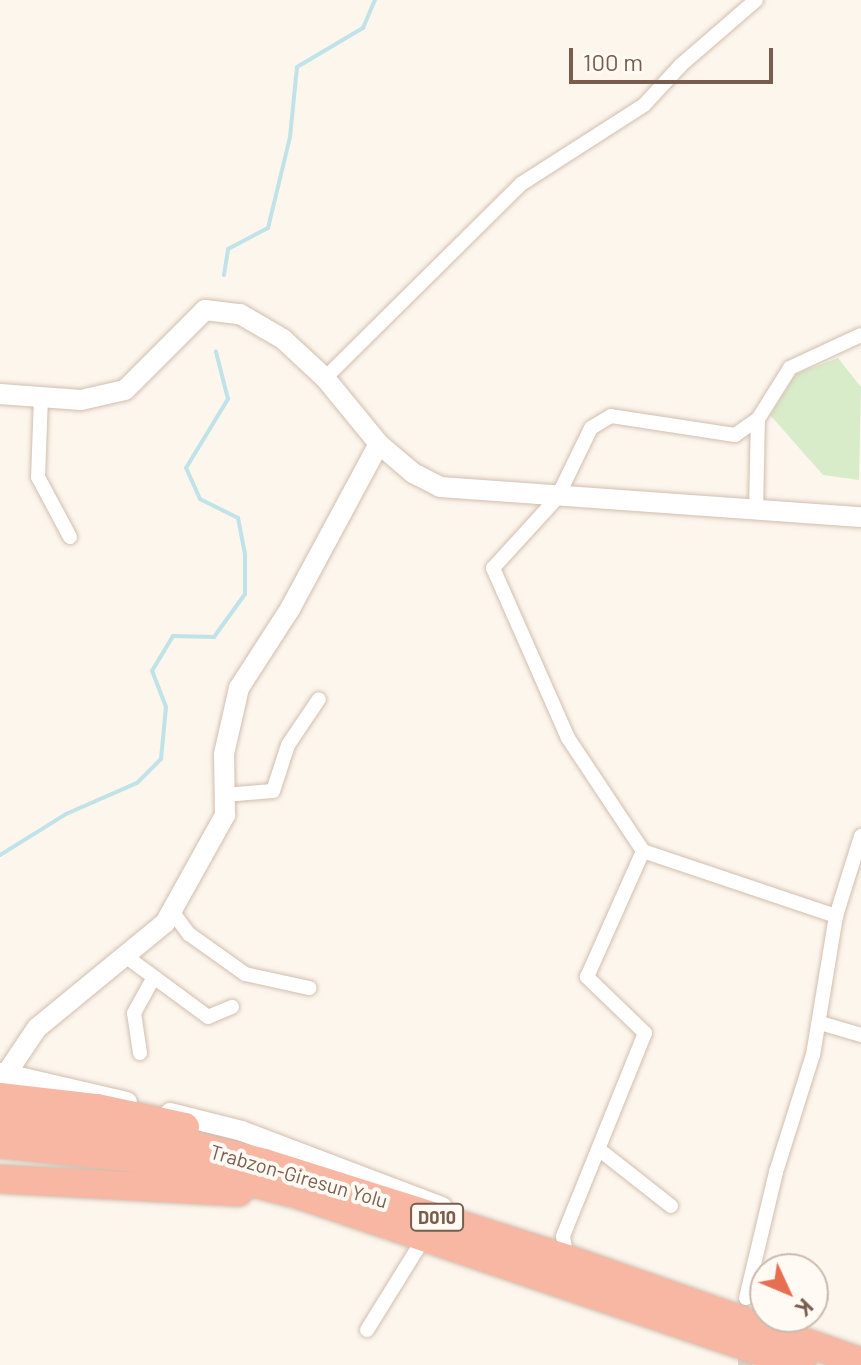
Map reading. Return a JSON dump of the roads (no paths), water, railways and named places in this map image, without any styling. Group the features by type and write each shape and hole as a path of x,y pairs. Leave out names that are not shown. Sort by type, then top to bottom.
{"highway":[{"path":"2,1081 97,1108 231,1137 493,1224 567,1259"},
{"name":"Trabzon-Giresun Yolu","path":"0,1122 178,1142 265,1163 567,1259 861,1362"},
{"name":"Trabzon-Giresun Yolu","path":"0,1144 172,1162 303,1196 801,1365"},
{"path":"0,1179 303,1196"}],"street":[{"path":"325,378 521,184 644,105 681,65 756,0"},
{"path":"0,394 81,400 125,390 205,310 240,314 283,339 325,378 379,444 413,473 440,487 557,498 861,517"},
{"path":"836,916 643,851 568,738 493,568 557,498 591,428 611,416 735,435 758,419 790,368 861,335"},
{"path":"41,397 38,477 70,537"},
{"path":"756,511 758,419"},
{"path":"2,1081 37,1028 165,923 225,815 224,754 239,688 290,609 379,444"},
{"path":"224,795 273,791 288,745 319,699"},
{"path":"746,1298 776,1172 820,1023 836,916 861,836"},
{"path":"567,1259 563,1236 601,1151 645,1033 587,977 643,851"},
{"path":"172,911 189,934 245,974 309,988"},
{"path":"124,955 208,1017 232,1007"},
{"path":"140,1053 134,1013 154,977"},
{"path":"820,1023 861,1035"},
{"path":"601,1151 671,1206"},
{"path":"367,1330 424,1238"}],"waterway":[{"path":"224,275 228,249 268,228 290,137 297,67 363,28 375,0"},
{"path":"0,855 66,814 137,783 161,759 166,707 152,671 173,636 214,637 245,594 245,554 238,518 200,499 186,468 228,399 216,352"}],"tunnel":[{"path":"745,1365 746,1298"}]}
